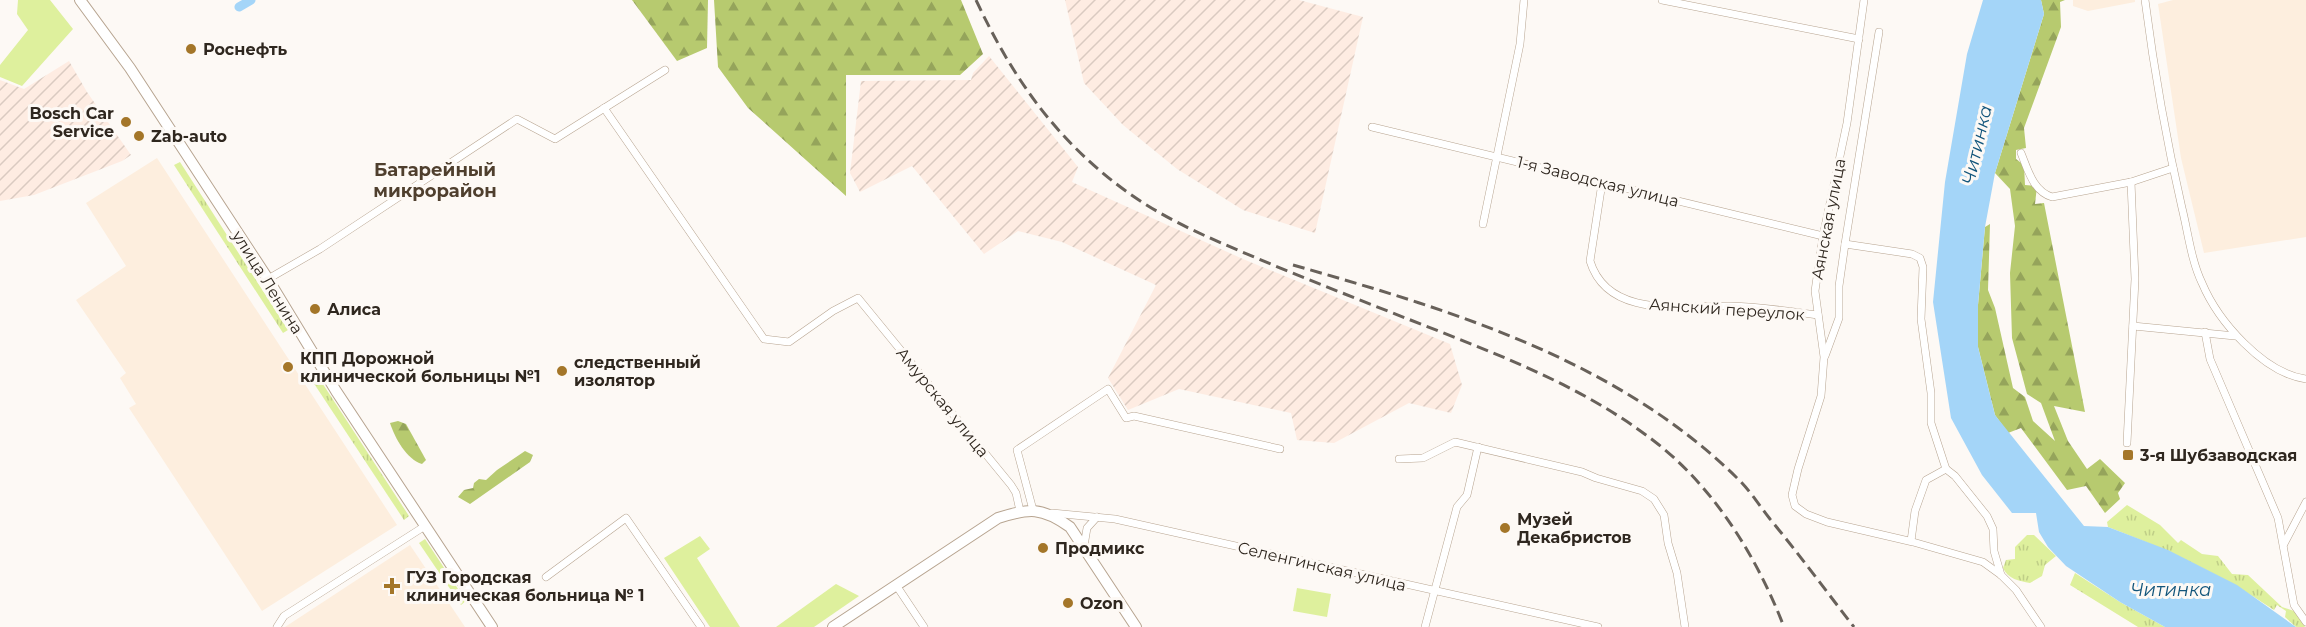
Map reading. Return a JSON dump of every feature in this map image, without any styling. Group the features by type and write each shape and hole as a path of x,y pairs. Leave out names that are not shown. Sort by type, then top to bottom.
{"main road":[{"name":"улица Ленина","path":"80,0 130,68 268,279 336,391 492,627"},
{"path":"833,627 998,518 1020,511 1039,511 1070,526 1136,627"}],"street":[{"path":"1483,224 1520,44 1524,0"},
{"path":"1662,0 1859,39"},
{"name":"Аянская улица","path":"1864,0 1847,123 1823,236 1815,291 1824,357 1821,396 1793,491 1795,506 1806,514 1827,522 1911,541"},
{"path":"2145,0 2166,137 2201,282 2219,314 2235,336 2279,370 2306,379"},
{"path":"1824,357 1839,318 1839,286 1879,32"},
{"path":"268,279 320,249 517,119 555,139 664,70"},
{"name":"Амурская улица","path":"604,108 764,339 789,342 833,311 858,298 1011,485 1020,511"},
{"name":"1-я Заводская улица","path":"1372,127 1823,236"},
{"path":"2021,153 2033,181 2043,194 2052,197 2131,182 2173,168"},
{"path":"2127,443 2135,279 2131,182"},
{"name":"Аянский переулок","path":"1602,183 1590,261 1593,274 1606,287 1624,299 1656,307 1755,307 1818,315"},
{"path":"1845,244 1912,254 1920,258 1923,267 1921,320 1931,393 1931,423 1946,469 1955,476 1988,516 1993,529 1994,551 2001,575"},
{"path":"2133,326 2235,336"},
{"path":"2205,332 2210,359 2278,518 2294,605 2306,622"},
{"path":"1039,511 1017,450 1108,389 1126,418 1134,416 1280,449"},
{"path":"1399,459 1423,458 1455,442 1582,472 1642,491 1654,500 1664,515 1668,543 1677,573 1685,627"},
{"path":"1425,627 1457,507 1467,495 1478,447"},
{"path":"1946,469 1926,480 1915,511 1911,541 1983,562 2016,590 2038,625"},
{"path":"2284,544 2306,502"},
{"name":"Селенгинская улица","path":"1039,511 1125,521 1598,627"},
{"path":"1084,546 1087,528 1097,517"},
{"path":"546,577 626,518 701,627"},
{"path":"277,627 284,616 425,526"},
{"path":"896,585 924,627"}],"shaded area":[{"path":"1065,0 1299,0 1363,17 1315,233 1243,210 1177,169 1123,125 1084,83"},
{"path":"2073,0 2135,0 2135,2 2088,11 2073,6"},
{"path":"2173,0 2306,0 2306,237 2204,253 2181,158 2158,4"},
{"path":"989,56 1078,167 1072,182 1243,259 1450,344 1462,385 1451,413 1409,403 1334,443 1297,440 1291,413 1179,389 1128,410 1108,378 1156,285 1062,242 1018,231 984,254 912,166 860,192 850,173 861,81 971,80 973,73"},
{"path":"69,61 87,92 131,155 122,161 34,195 0,201 0,80 24,89"},
{"path":"157,158 397,525 262,611 129,408 136,404 120,378 126,373 76,300 126,266 86,203"},
{"name":"ГУЗ Городская клиническая больница № 1","path":"410,545 465,627 285,627"}],"green space":[{"path":"18,0 50,0 73,29 22,86 0,77 0,65 28,30 17,14"},
{"path":"632,0 708,0 707,48 677,61"},
{"path":"714,0 961,0 983,54 960,75 846,75 846,196 748,108 718,67"},
{"path":"2041,0 2065,0 2060,2 2061,27 2024,128 2026,148 2016,150 2016,159 2024,165 2025,185 2037,186 2035,204 2044,203 2085,412 2054,406 2068,441 2087,469 2100,459 2125,483 2118,493 2120,499 2105,513 2086,486 2067,490 2021,428 2008,433 1995,415 1978,347 1978,305 1985,227 1990,224 1988,290 1995,308 2013,388 2025,397 2033,421 2055,441 2041,403 2027,394 2012,338 2010,273 2015,226 2010,189 1995,173 2044,14"},
{"path":"180,162 288,330 283,333 174,165"},
{"path":"315,372 409,516 404,520 309,376"},
{"path":"398,421 406,424 426,460 422,464 411,458 398,441 390,423"},
{"path":"525,451 533,455 530,462 470,504 458,497 464,490 473,488 474,483 479,479 486,480"},
{"path":"2127,505 2160,525 2178,543 2181,540 2202,554 2218,556 2232,574 2248,575 2282,607 2297,612 2305,627 2296,627 2285,617 2286,611 2277,605 2274,610 2194,564 2108,527 2107,522"},
{"path":"2027,535 2034,535 2056,556 2045,565 2042,576 2030,583 2011,577 2003,568 2006,560 2015,559 2015,547"},
{"path":"700,536 710,549 697,558 740,627 710,627 664,558"},
{"path":"425,539 466,601 461,605 419,543"},
{"path":"2075,573 2165,627 2138,627 2070,585"},
{"path":"836,584 859,596 814,627 776,627"},
{"path":"1297,588 1331,594 1327,617 1293,611"}],"water":[{"name":"Читинка","path":"1983,0 2041,0 2044,14 1995,173 1985,227 1978,305 1978,347 1995,415 2084,526 2108,527 2168,550 2237,585 2296,627 2165,627 2120,602 2066,566 2048,547 2039,532 2036,513 2012,513 1982,475 1951,418 1933,302 1945,182 1967,54"}],"waterway":[{"path":"239,7 251,0"}],"railway":[{"path":"976,0 990,29 1022,83 1040,108 1081,153 1130,194 1182,225 1236,249 1552,379 1604,407 1654,441 1696,480 1731,525 1761,575 1784,627"},
{"path":"1293,265 1471,321 1584,370 1638,400 1689,436 1741,482 1854,627"}],"place":[{"name":"Роснефть","path":"191,49"},
{"name":"Bosch Car Service","path":"126,122"},
{"name":"Zab-auto","path":"139,136"},
{"name":"Алиса","path":"315,309"},
{"name":"КПП Дорожной клинической больницы №1","path":"288,367"},
{"name":"следственный изолятор","path":"562,371"},
{"name":"3-я Шубзаводская","path":"2128,455"},
{"name":"Музей Декабристов","path":"1505,528"},
{"name":"Продмикс","path":"1043,548"},
{"name":"ГУЗ Городская клиническая больница № 1","path":"392,586"},
{"name":"Ozon","path":"1068,603"}],"district":[{"name":"Батарейный микрорайон","path":"435,180"}]}
